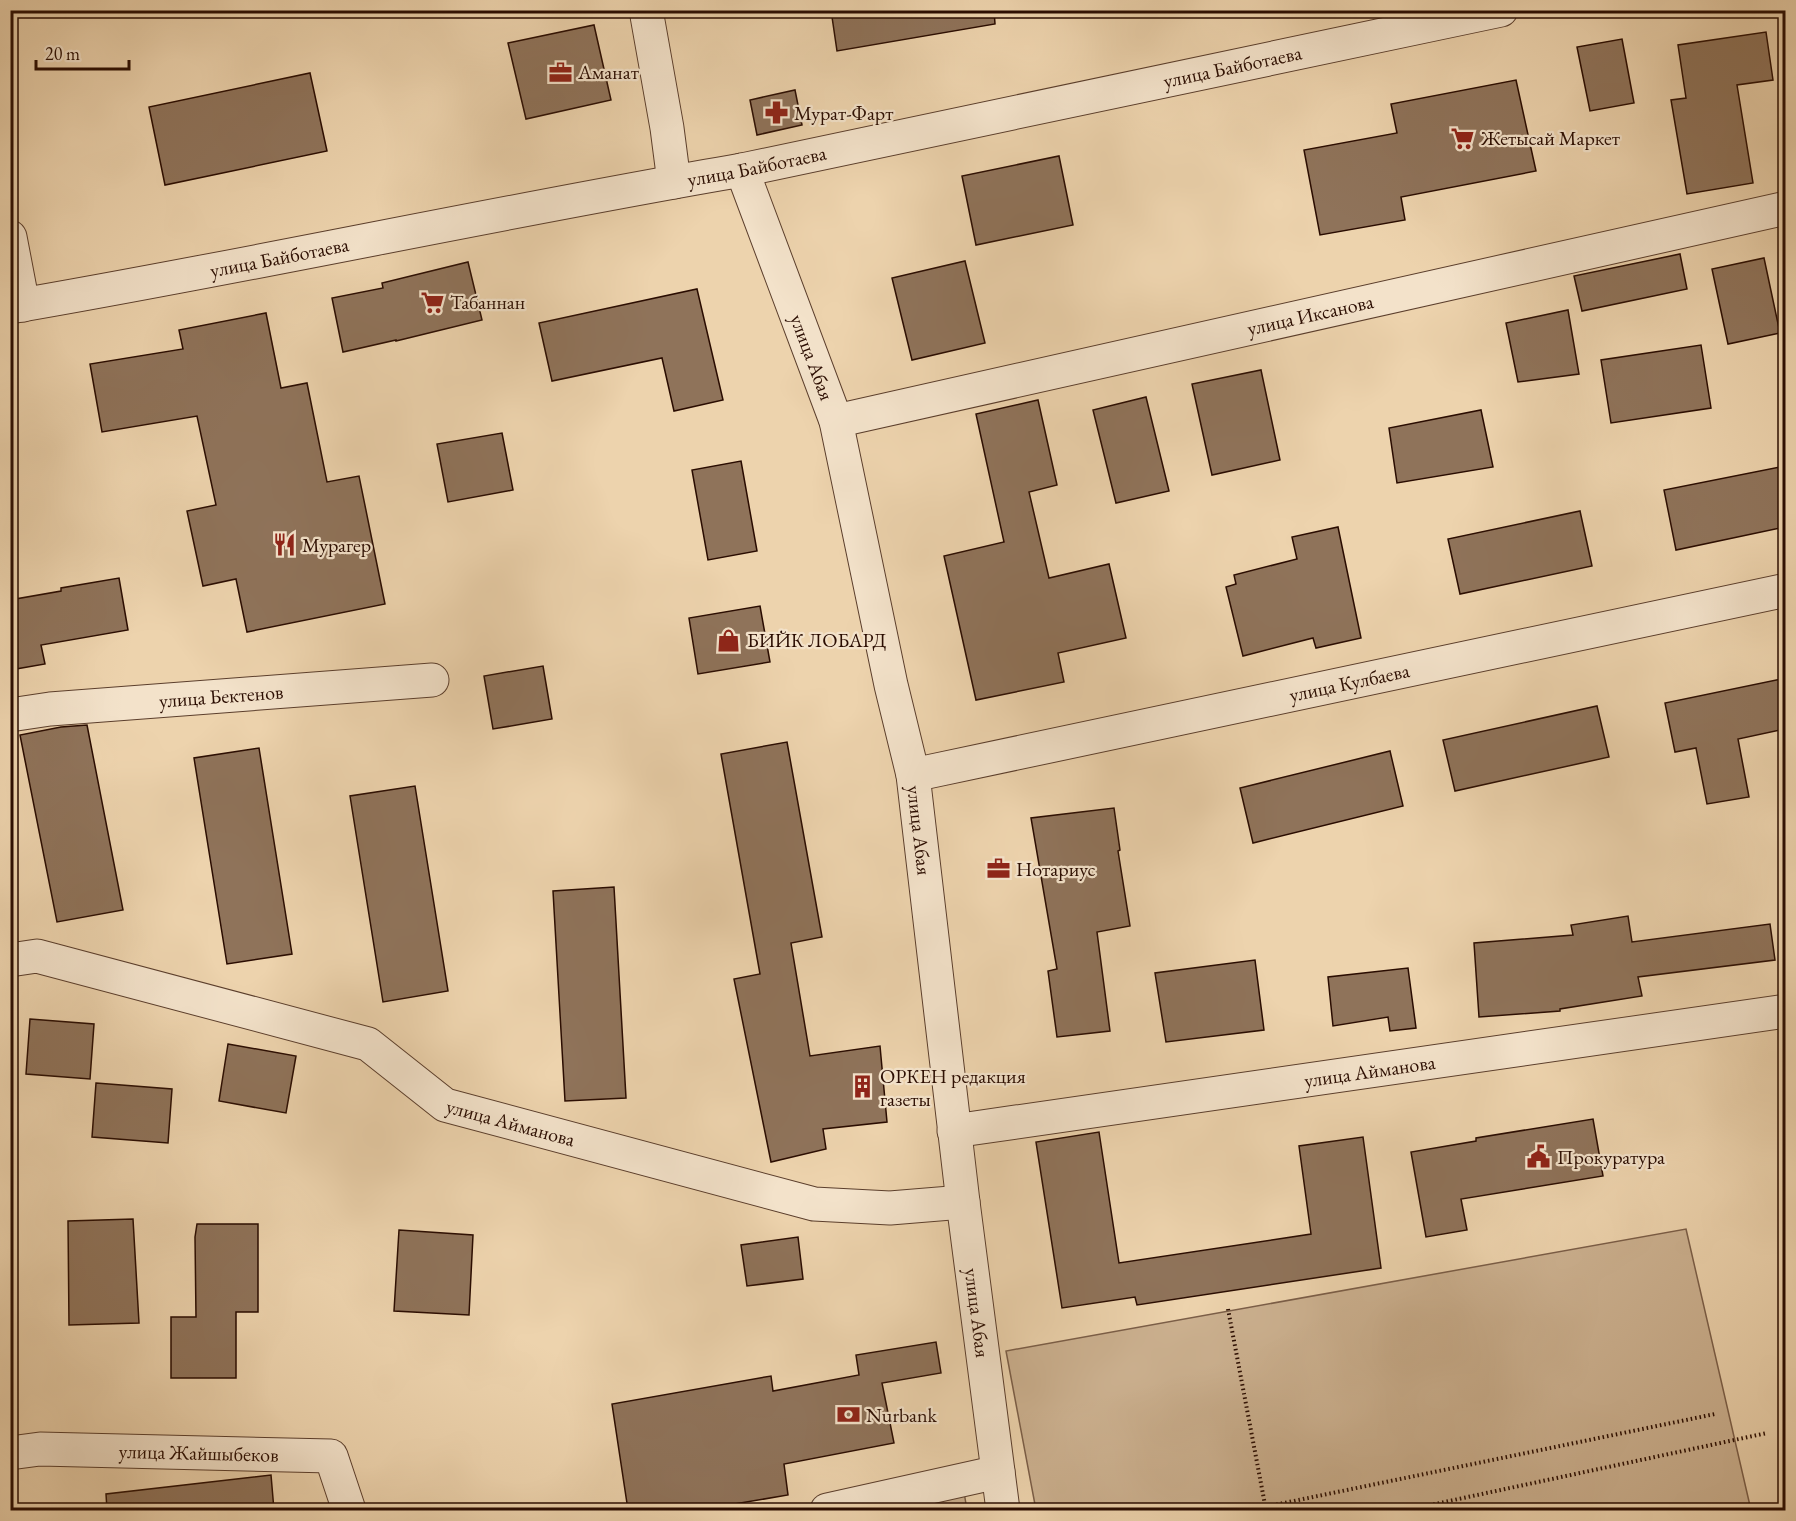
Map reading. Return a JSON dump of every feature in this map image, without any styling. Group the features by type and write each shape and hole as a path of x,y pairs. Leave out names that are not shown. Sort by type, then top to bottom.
{"street":[{"path":"646,10 674,182"},
{"name":"улица Байботаева","path":"17,306 742,170 1489,12"},
{"name":"улица Абая","path":"742,170 836,421 891,685 913,775 954,1131 1003,1510"},
{"name":"улица Иксанова","path":"836,421 1785,208"},
{"path":"10,237 17,306"},
{"name":"улица Кулбаева","path":"913,775 1785,590"},
{"name":"улица Бектенов","path":"10,715 50,709 432,680"},
{"name":"улица Айманова","path":"10,960 36,956 368,1044 445,1105 814,1204 890,1208 963,1202"},
{"name":"улица Айманова","path":"954,1131 1785,1011"},
{"name":"улица Жайшыбеков","path":"10,1453 40,1449 331,1456 349,1510"},
{"path":"827,1510 998,1472"}],"path":[{"path":"1228,1309 1265,1509"},
{"path":"1250,1510 1265,1509 1715,1414"},
{"path":"1407,1510 1767,1433"},
{"path":"1098,1510 1108,1510"}],"shaded area":[{"path":"1686,1229 1751,1510 1036,1510 1006,1351"},
{"path":"964,1492 967,1510 896,1510"}],"building":[{"path":"831,10 994,10 995,24 837,51"},
{"name":"Аманат","path":"594,25 611,100 526,119 508,43"},
{"path":"1766,32 1773,80 1737,85 1753,183 1687,194 1671,100 1686,98 1678,45"},
{"path":"1622,39 1634,103 1590,111 1577,47"},
{"path":"310,73 327,151 165,185 149,107"},
{"path":"1516,80 1536,171 1401,197 1405,220 1320,235 1304,150 1397,133 1391,104"},
{"name":"Мурат-Фарт","path":"795,90 802,125 757,135 750,100"},
{"path":"1059,156 1073,225 976,245 962,176"},
{"path":"1680,254 1687,289 1582,311 1574,276"},
{"path":"1764,258 1780,333 1728,344 1712,269"},
{"path":"965,261 985,343 912,360 892,278"},
{"name":"Табаннан","path":"468,262 482,320 343,352 332,298 383,288 382,283"},
{"path":"697,289 723,400 674,411 662,358 552,381 539,323"},
{"path":"1568,310 1579,374 1518,382 1506,323"},
{"path":"266,313 281,388 307,383 327,482 359,476 385,604 247,632 236,579 203,586 187,511 216,505 197,416 102,432 90,364 183,349 179,330"},
{"path":"1701,345 1711,408 1611,423 1601,360"},
{"path":"1261,370 1280,460 1212,475 1192,384"},
{"path":"1146,397 1169,491 1116,503 1093,410"},
{"path":"1038,400 1057,485 1029,492 1049,578 1109,564 1126,638 1058,653 1064,682 976,700 944,556 1004,542 976,414"},
{"path":"1481,410 1493,467 1397,483 1389,428"},
{"path":"502,433 513,490 448,502 437,444"},
{"path":"741,461 757,551 708,560 692,470"},
{"path":"1785,466 1785,527 1676,550 1664,490"},
{"path":"1580,511 1592,566 1460,594 1448,539"},
{"path":"1338,527 1361,638 1316,648 1313,638 1243,656 1226,587 1236,584 1234,575 1297,559 1292,537"},
{"path":"119,578 128,630 41,645 45,664 10,670 10,600"},
{"name":"БИЙК ЛОБАРД","path":"760,606 770,662 698,674 689,618"},
{"path":"543,666 552,719 493,729 484,676"},
{"path":"1781,679 1785,701 1785,729 1738,739 1749,797 1707,804 1696,748 1675,752 1665,703"},
{"path":"1597,706 1609,757 1455,791 1443,740"},
{"path":"87,725 123,910 57,922 20,735 61,727"},
{"path":"787,742 822,937 791,943 810,1056 880,1046 887,1122 823,1129 826,1149 771,1162 734,979 760,974 721,754"},
{"path":"259,748 292,954 227,964 194,758"},
{"path":"1390,751 1403,806 1253,843 1240,788"},
{"path":"415,786 448,991 383,1002 350,796"},
{"path":"1114,808 1120,850 1118,851 1130,926 1097,932 1110,1031 1057,1037 1048,971 1057,969 1031,818"},
{"path":"614,887 626,1098 565,1101 553,891"},
{"path":"1628,916 1632,942 1770,924 1775,960 1638,977 1642,996 1560,1009 1560,1011 1479,1017 1474,943 1573,935 1571,925"},
{"path":"1255,960 1264,1030 1166,1042 1155,973"},
{"path":"1408,968 1416,1028 1390,1031 1388,1017 1333,1026 1328,977"},
{"path":"30,1019 94,1024 90,1079 26,1074"},
{"path":"228,1044 296,1056 286,1113 219,1101"},
{"path":"96,1083 172,1089 168,1143 92,1137"},
{"path":"1593,1119 1603,1176 1461,1199 1467,1230 1426,1237 1411,1152 1476,1141 1476,1138"},
{"path":"1099,1132 1119,1263 1311,1234 1299,1146 1363,1137 1381,1268 1137,1305 1135,1297 1062,1308 1036,1142"},
{"path":"133,1219 139,1323 69,1325 68,1221"},
{"path":"197,1224 258,1224 258,1312 236,1312 236,1378 171,1378 171,1317 196,1317 195,1237"},
{"path":"399,1230 473,1235 469,1315 394,1311"},
{"path":"798,1237 803,1279 747,1286 741,1245"},
{"path":"936,1342 941,1373 882,1383 894,1443 784,1464 788,1495 699,1510 628,1510 612,1404 771,1376 773,1391 859,1375 856,1355"},
{"path":"271,1475 274,1510 107,1510 106,1494"}],"place":[{"name":"Аманат","path":"560,72"},
{"name":"Мурат-Фарт","path":"776,113"},
{"name":"Жетысай Маркет","path":"1463,138"},
{"name":"Табаннан","path":"432,302"},
{"name":"Мурагер","path":"284,545"},
{"name":"БИЙК ЛОБАРД","path":"729,640"},
{"name":"Нотариус","path":"998,869"},
{"name":"ОРКЕН редакция газеты","path":"862,1087"},
{"name":"Прокуратура","path":"1539,1157"},
{"name":"Nurbank","path":"848,1415"}]}
